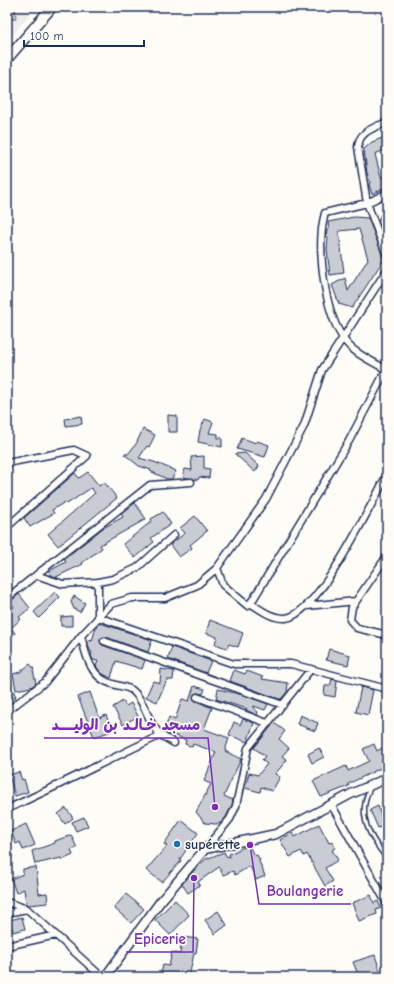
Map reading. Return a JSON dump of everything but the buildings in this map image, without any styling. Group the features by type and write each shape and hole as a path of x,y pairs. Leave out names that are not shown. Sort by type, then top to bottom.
{"main road":[{"path":"7,59 52,7"}],"street":[{"path":"387,122 363,133 358,139 367,203 387,256"},
{"path":"217,568 223,585 248,606 348,441 387,370 352,349 342,338 329,305 322,266 321,237 322,223 326,213 367,203 387,193"},
{"path":"7,711 45,682 81,636 111,604 132,598 165,598 197,585 217,568 266,499 304,426 322,370 387,270"},
{"path":"7,463 74,450 87,456 8,526"},
{"path":"250,603 265,613 277,618 287,618 307,606 328,581 387,475"},
{"path":"7,598 150,485 191,482"},
{"path":"36,575 63,584 98,582 113,578 137,568 174,535"},
{"path":"387,556 352,608 350,620 357,628 387,635"},
{"path":"98,582 98,617"},
{"path":"307,606 356,602"},
{"path":"98,617 234,664 291,664 387,689"},
{"path":"81,636 86,656 95,673 102,682 132,690 161,735 174,743"},
{"path":"104,641 283,705"},
{"path":"7,902 27,909 104,977 160,902 230,820 236,806 248,748 311,670"},
{"path":"197,697 267,723"},
{"path":"7,809 62,784 90,768 161,735"},
{"path":"205,849 276,834 332,804 387,778"},
{"path":"332,804 387,904"},
{"path":"7,913 27,909"},
{"path":"7,946 56,935"}],"lane":[{"path":"372,784 365,797 363,809 366,825 377,846 387,859"}],"shaded area":[{"path":"7,7 36,7 7,42"}],"place":[{"name":"مسجد خـالـد بن الوليــــد","path":"215,807"},
{"name":"supérette","path":"177,844"},
{"name":"Boulangerie","path":"250,845"},
{"name":"Epicerie","path":"194,878"}]}
